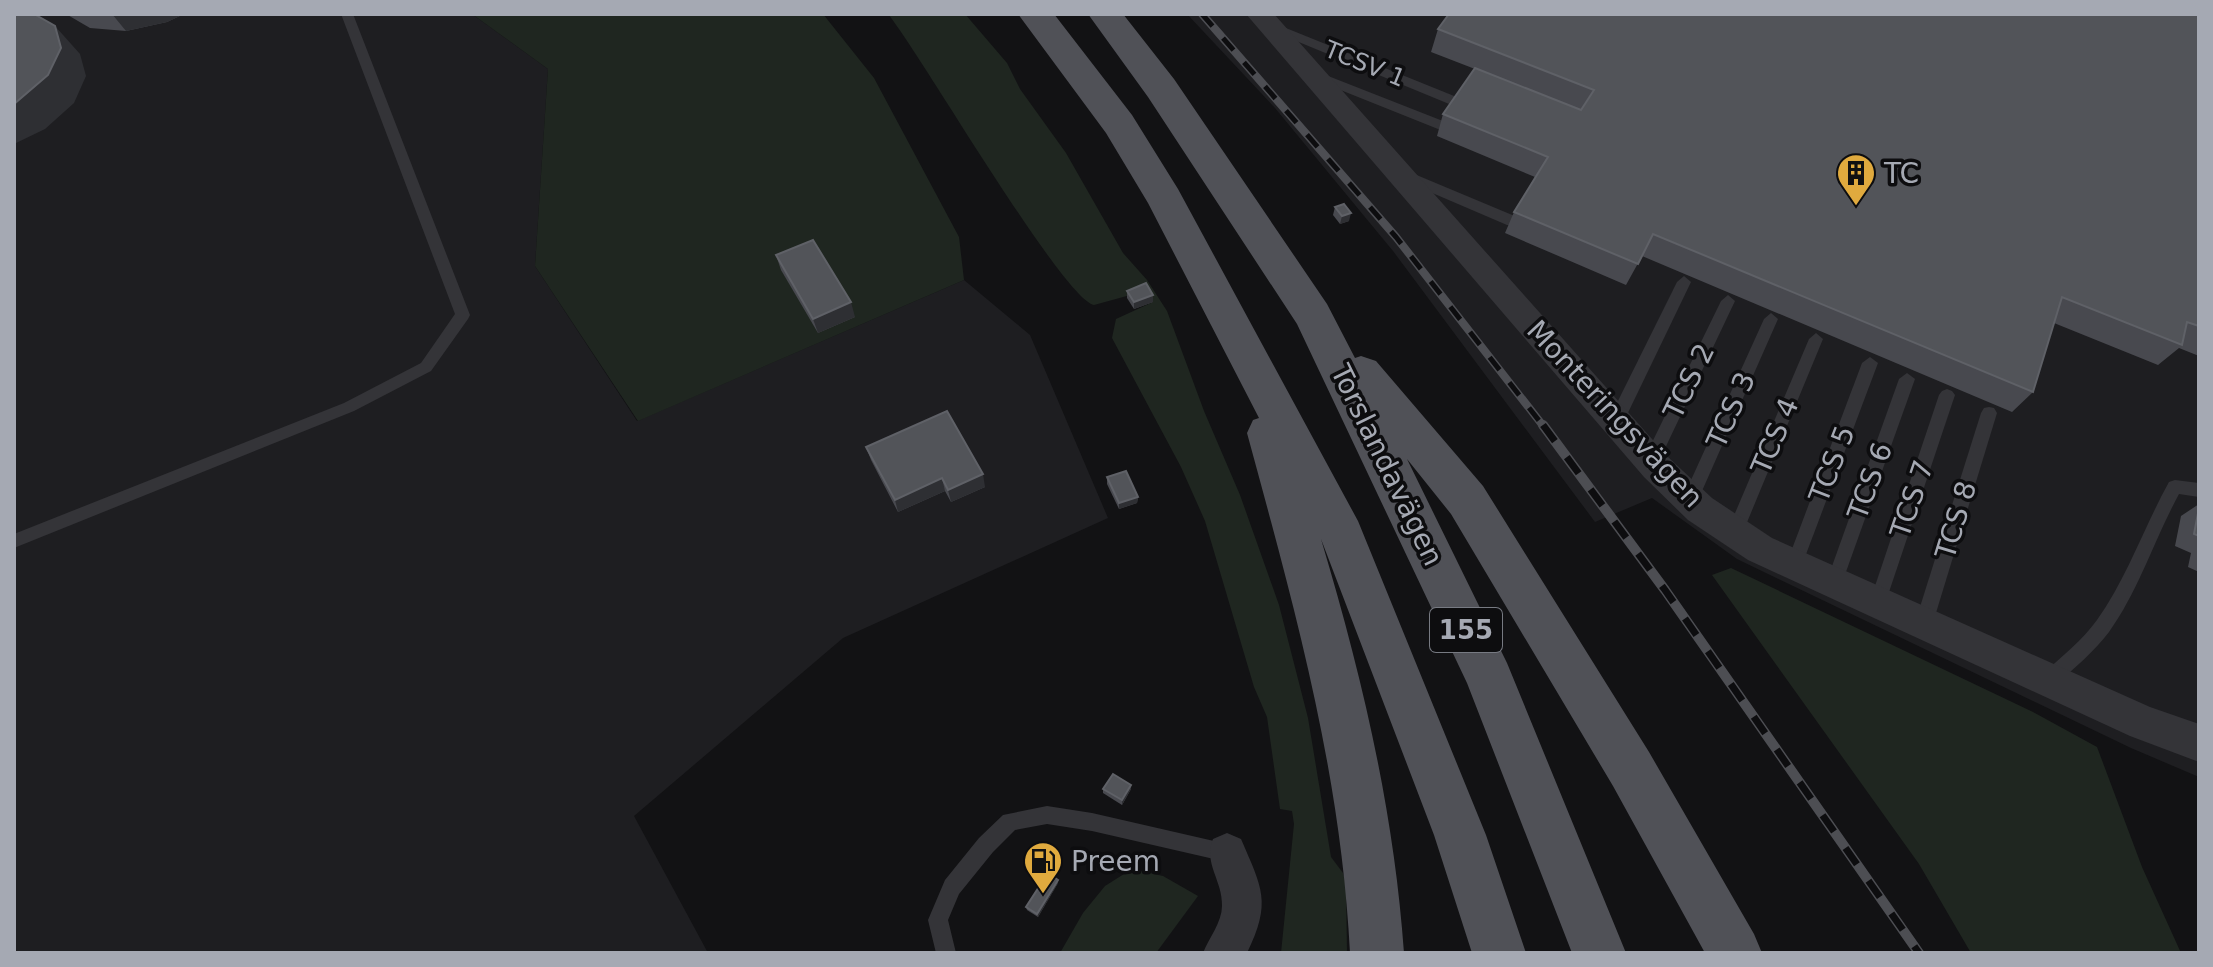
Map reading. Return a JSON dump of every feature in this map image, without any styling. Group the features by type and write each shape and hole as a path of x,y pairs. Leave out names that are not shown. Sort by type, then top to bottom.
{"main road":[{"name":"155","path":"1035,14 1119,124 1165,199 1342,535 1460,835 1499,953"},
{"name":"Torslandavägen","path":"1105,14 1168,98 1313,315 1490,679 1599,953"},
{"path":"1313,315 1467,500 1631,769 1735,953"},
{"path":"1244,346 1319,614 1352,747 1369,856 1377,953"}],"street":[{"name":"Monteringsvägen","path":"1265,20 1651,461 1690,500 1760,549 1923,626 2050,679 2143,723 2199,743"},
{"path":"1224,953 1243,922 1245,900 1227,853"}],"lane":[{"path":"14,541 349,407 426,367 463,315 347,14"},
{"name":"TCSV 1","path":"1265,20 1459,103"},
{"path":"1313,74 1443,126"},
{"path":"1399,173 1512,221"},
{"path":"1616,421 1684,282"},
{"name":"TCS 2","path":"1651,461 1728,301"},
{"name":"TCS 3","path":"1690,500 1771,319"},
{"name":"TCS 4","path":"1735,532 1816,339"},
{"name":"TCS 5","path":"1794,565 1870,363"},
{"name":"TCS 6","path":"1834,583 1907,379"},
{"name":"TCS 7","path":"1877,604 1947,395"},
{"name":"TCS 8","path":"1923,626 1989,413"},
{"path":"2050,679 2102,628 2143,556 2158,516 2175,487 2199,490"},
{"path":"946,953 938,920 952,887 986,845 1010,822 1047,815 1092,822 1227,853"}],"shaded area":[{"path":"14,14 472,14 548,69 535,266 637,421 964,280 1030,335 1108,518 843,638 634,816 708,953 14,953"},
{"path":"472,14 823,14 874,78 959,237 964,280 638,421 535,266 548,69"},
{"path":"888,14 965,14 1007,63 1020,89 1066,153 1123,253 1147,280 1167,311 1204,411 1240,495 1279,605 1308,718 1331,857 1346,883 1347,953 1281,953 1294,824 1292,811 1280,809 1267,717 1254,687 1205,521 1181,467 1112,338 1116,319 1153,302 1145,291 1094,305 1077,292 1024,221"},
{"path":"1187,14 2199,14 2199,777 2131,748 1737,559 1652,498 1595,522 1393,251 1275,108"},
{"path":"1731,568 2033,712 2097,747 2142,867 2181,953 1971,953 1919,864 1712,575"},
{"path":"1132,869 1163,876 1198,896 1156,953 1060,953 1083,913 1105,886"}],"building":[{"path":"14,14 34,14 55,26 61,48 48,75 14,104"},
{"name":"TC","path":"1449,14 2199,14 2199,326 2187,322 2182,345 2062,297 2033,392 1653,234 1638,264 1514,212 1548,157 1443,114 1475,68 1581,110 1594,90 1438,29"},
{"path":"1344,204 1351,213 1342,216 1335,207"},
{"path":"813,240 851,302 813,319 776,255"},
{"path":"1146,283 1153,295 1134,302 1127,291"},
{"path":"947,411 983,474 948,490 942,478 895,500 866,447"},
{"path":"1126,471 1138,497 1119,503 1107,477"},
{"path":"2199,508 2199,536 2194,534"},
{"path":"1113,774 1131,785 1122,800 1103,789"},
{"path":"1048,873 1058,880 1037,914 1026,907"}],"railway":[{"path":"1202,14 1396,237 1544,427"},
{"path":"1543,425 1665,590 1919,953"}],"place":[{"name":"TC","path":"1856,207"},
{"name":"Preem","path":"1043,895"}]}
